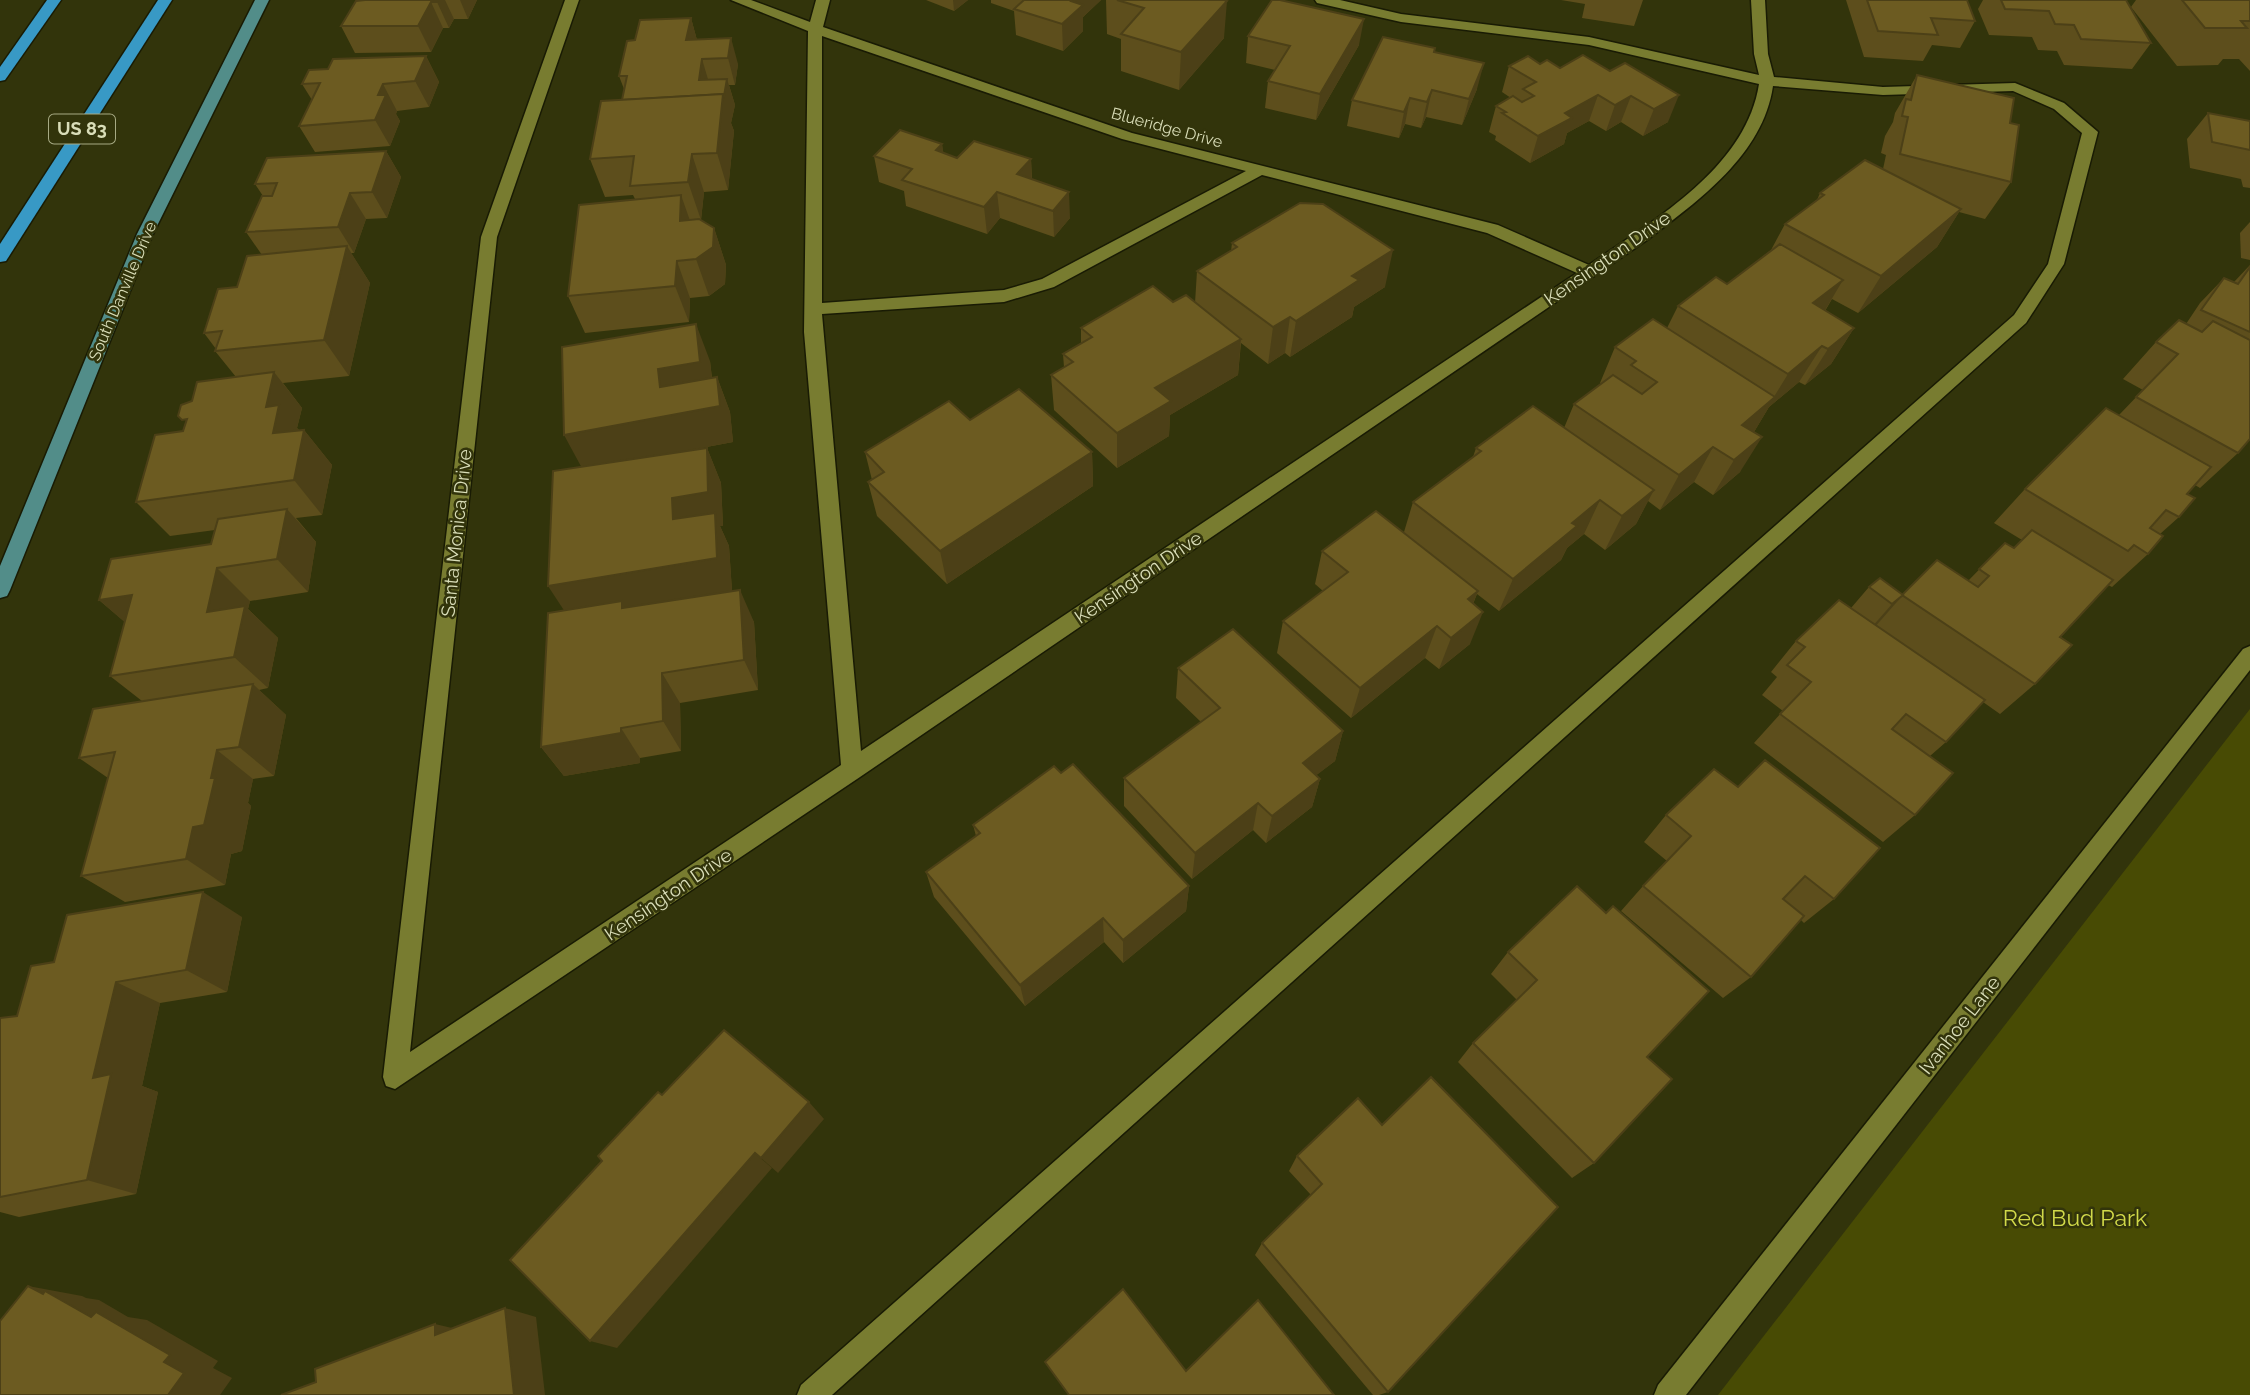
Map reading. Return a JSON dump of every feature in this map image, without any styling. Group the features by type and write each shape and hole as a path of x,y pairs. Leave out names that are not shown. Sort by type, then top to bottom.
{"highway":[{"path":"0,77 54,0"},
{"name":"US 83","path":"0,257 165,0"}],"main road":[{"name":"South Danville Drive","path":"0,590 145,234 262,0"}],"street":[{"name":"Santa Monica Drive","path":"395,1077 489,237 572,0"},
{"name":"Blueridge Drive","path":"738,0 1127,136 1492,229 1590,272"},
{"path":"823,0 815,29 813,309 852,770"},
{"path":"811,1395 2021,318 2056,264 2090,132 2059,106 2015,87 1883,91 1767,81 1589,41 1401,18 1322,0"},
{"name":"Kensington Drive","path":"395,1077 1590,272 1695,197 1760,118 1767,81 1761,55 1758,0"},
{"path":"813,309 1004,296 1048,283 1260,170"},
{"name":"Ivanhoe Lane","path":"1668,1395 2250,655"}],"green space":[{"name":"Red Bud Park","path":"2250,709 2250,1395 1718,1395"}],"building":[{"path":"438,0 431,2 418,26 341,26 356,1"},
{"path":"1024,0 1072,0 1083,5 1062,24 1014,9"},
{"path":"1117,0 1227,1 1181,52 1121,34 1144,8"},
{"path":"1272,0 1364,19 1320,94 1268,81 1290,46 1248,36"},
{"path":"1867,0 1967,0 1975,21 1931,18 1938,35 1878,31"},
{"path":"2001,0 2126,0 2151,43 2081,39 2074,25 2055,24 2049,11 2005,9"},
{"path":"2182,0 2250,0 2250,21 2241,21 2247,28 2205,28"},
{"path":"691,18 686,40 731,38 728,58 702,59 699,80 727,79 724,96 622,100 627,76 619,76 627,41 635,40 640,20"},
{"path":"1383,37 1435,48 1434,52 1484,63 1469,99 1432,90 1427,102 1410,98 1404,112 1352,100"},
{"path":"1583,55 1610,71 1625,63 1679,95 1654,109 1631,96 1615,105 1598,95 1565,113 1572,118 1538,136 1502,113 1506,112 1496,106 1513,96 1522,102 1534,96 1523,89 1536,82 1509,66 1528,56 1540,64 1547,60 1560,68"},
{"path":"426,56 415,81 383,84 378,95 386,95 375,120 299,126 320,83 302,84 309,70 328,69 333,59"},
{"path":"1917,75 2014,98 2010,123 2019,125 2011,182 1900,154 1908,117 1902,116 1906,99 1911,100"},
{"path":"723,94 717,153 692,154 688,182 630,186 634,156 590,159 601,101"},
{"path":"2208,113 2250,121 2250,150 2212,142"},
{"path":"900,130 942,144 936,150 957,158 974,141 1031,159 1017,174 1069,192 1053,211 997,192 984,207 902,180 912,169 874,156"},
{"path":"386,151 372,192 350,193 338,227 246,232 262,196 272,196 277,183 255,184 267,158"},
{"path":"1865,160 1961,209 1881,276 1785,224 1824,195 1820,193"},
{"path":"681,195 680,221 699,219 714,228 713,247 696,259 677,261 675,286 568,296 579,205"},
{"path":"1300,203 1323,204 1393,250 1352,276 1359,280 1296,321 1290,317 1273,327 1197,271 1237,247 1232,243"},
{"path":"1780,244 1843,280 1813,303 1854,328 1828,349 1822,346 1788,374 1678,306 1716,277 1727,284"},
{"path":"347,246 324,340 215,351 222,331 204,333 218,289 237,287 247,256"},
{"path":"2250,267 2250,332 2201,310 2224,278 2238,284"},
{"path":"1153,286 1173,302 1186,295 1241,339 1155,388 1171,401 1117,433 1051,375 1073,362 1063,354 1092,337 1081,328"},
{"path":"1653,319 1775,397 1742,425 1762,437 1734,460 1713,447 1679,475 1574,404 1613,375 1642,394 1657,382 1631,365 1636,361 1615,347"},
{"path":"2179,320 2202,332 2213,321 2250,340 2250,439 2238,453 2136,397 2178,354 2156,342"},
{"path":"696,324 700,362 658,369 660,387 717,377 720,406 564,435 562,347"},
{"path":"274,372 266,407 279,405 273,433 304,430 294,480 136,502 155,435 183,431 187,419 182,420 178,416 181,405 192,401 197,382"},
{"path":"1019,389 1092,452 940,551 868,482 884,472 865,452 949,401 970,420"},
{"path":"1533,406 1654,490 1622,516 1600,500 1572,523 1577,526 1513,579 1413,502 1481,451 1476,448"},
{"path":"2106,408 2211,467 2187,494 2195,498 2179,517 2166,510 2150,528 2163,536 2148,554 2134,545 2128,551 2025,489"},
{"path":"707,448 708,492 672,498 673,519 715,513 717,558 548,586 553,471"},
{"path":"287,509 277,559 217,568 207,612 245,606 234,657 110,676 132,595 99,600 111,559 211,544 218,519"},
{"path":"1376,511 1478,591 1468,599 1483,612 1451,638 1437,626 1360,688 1283,621 1348,572 1322,551"},
{"path":"2032,530 2113,580 2060,637 2072,645 2035,684 1902,595 1937,560 1978,587 1989,576 1979,569 2005,543 2014,548"},
{"path":"1880,578 1903,595 1892,604 1869,587"},
{"path":"740,590 744,660 662,673 663,721 621,728 621,733 541,747 548,613 622,601 622,608"},
{"path":"1839,600 1985,700 1946,742 1906,714 1892,729 1953,773 1915,815 1780,714 1811,682 1787,665 1805,647 1796,641"},
{"path":"1233,629 1343,731 1303,763 1320,779 1272,816 1258,803 1195,853 1124,778 1220,708 1178,668"},
{"path":"253,684 239,747 217,750 211,778 215,778 204,825 193,827 186,859 81,876 115,752 79,758 93,709"},
{"path":"1765,760 1880,848 1834,899 1805,876 1783,899 1804,916 1751,977 1643,886 1691,836 1666,815 1714,769 1738,787"},
{"path":"1073,764 1189,886 1123,940 1103,918 1020,985 926,872 980,833 973,825 1054,766 1061,773"},
{"path":"1577,886 1606,913 1613,906 1709,991 1647,1057 1672,1079 1594,1163 1473,1043 1537,980 1508,952"},
{"path":"203,892 186,970 116,982 93,1078 111,1074 87,1180 0,1197 0,1018 17,1016 31,966 54,962 67,915"},
{"path":"724,1030 809,1102 761,1158 755,1153 590,1341 510,1260 602,1161 598,1156 658,1092 662,1095"},
{"path":"1431,1077 1558,1207 1388,1392 1262,1243 1322,1184 1297,1156 1358,1098 1382,1125"},
{"path":"28,1286 43,1294 45,1291 91,1317 96,1312 170,1355 164,1362 184,1373 168,1395 0,1395 0,1321"},
{"path":"1123,1289 1186,1371 1258,1300 1334,1395 1069,1395 1045,1362"},
{"path":"505,1308 514,1395 281,1395 316,1382 315,1369 435,1324 435,1335"}]}
